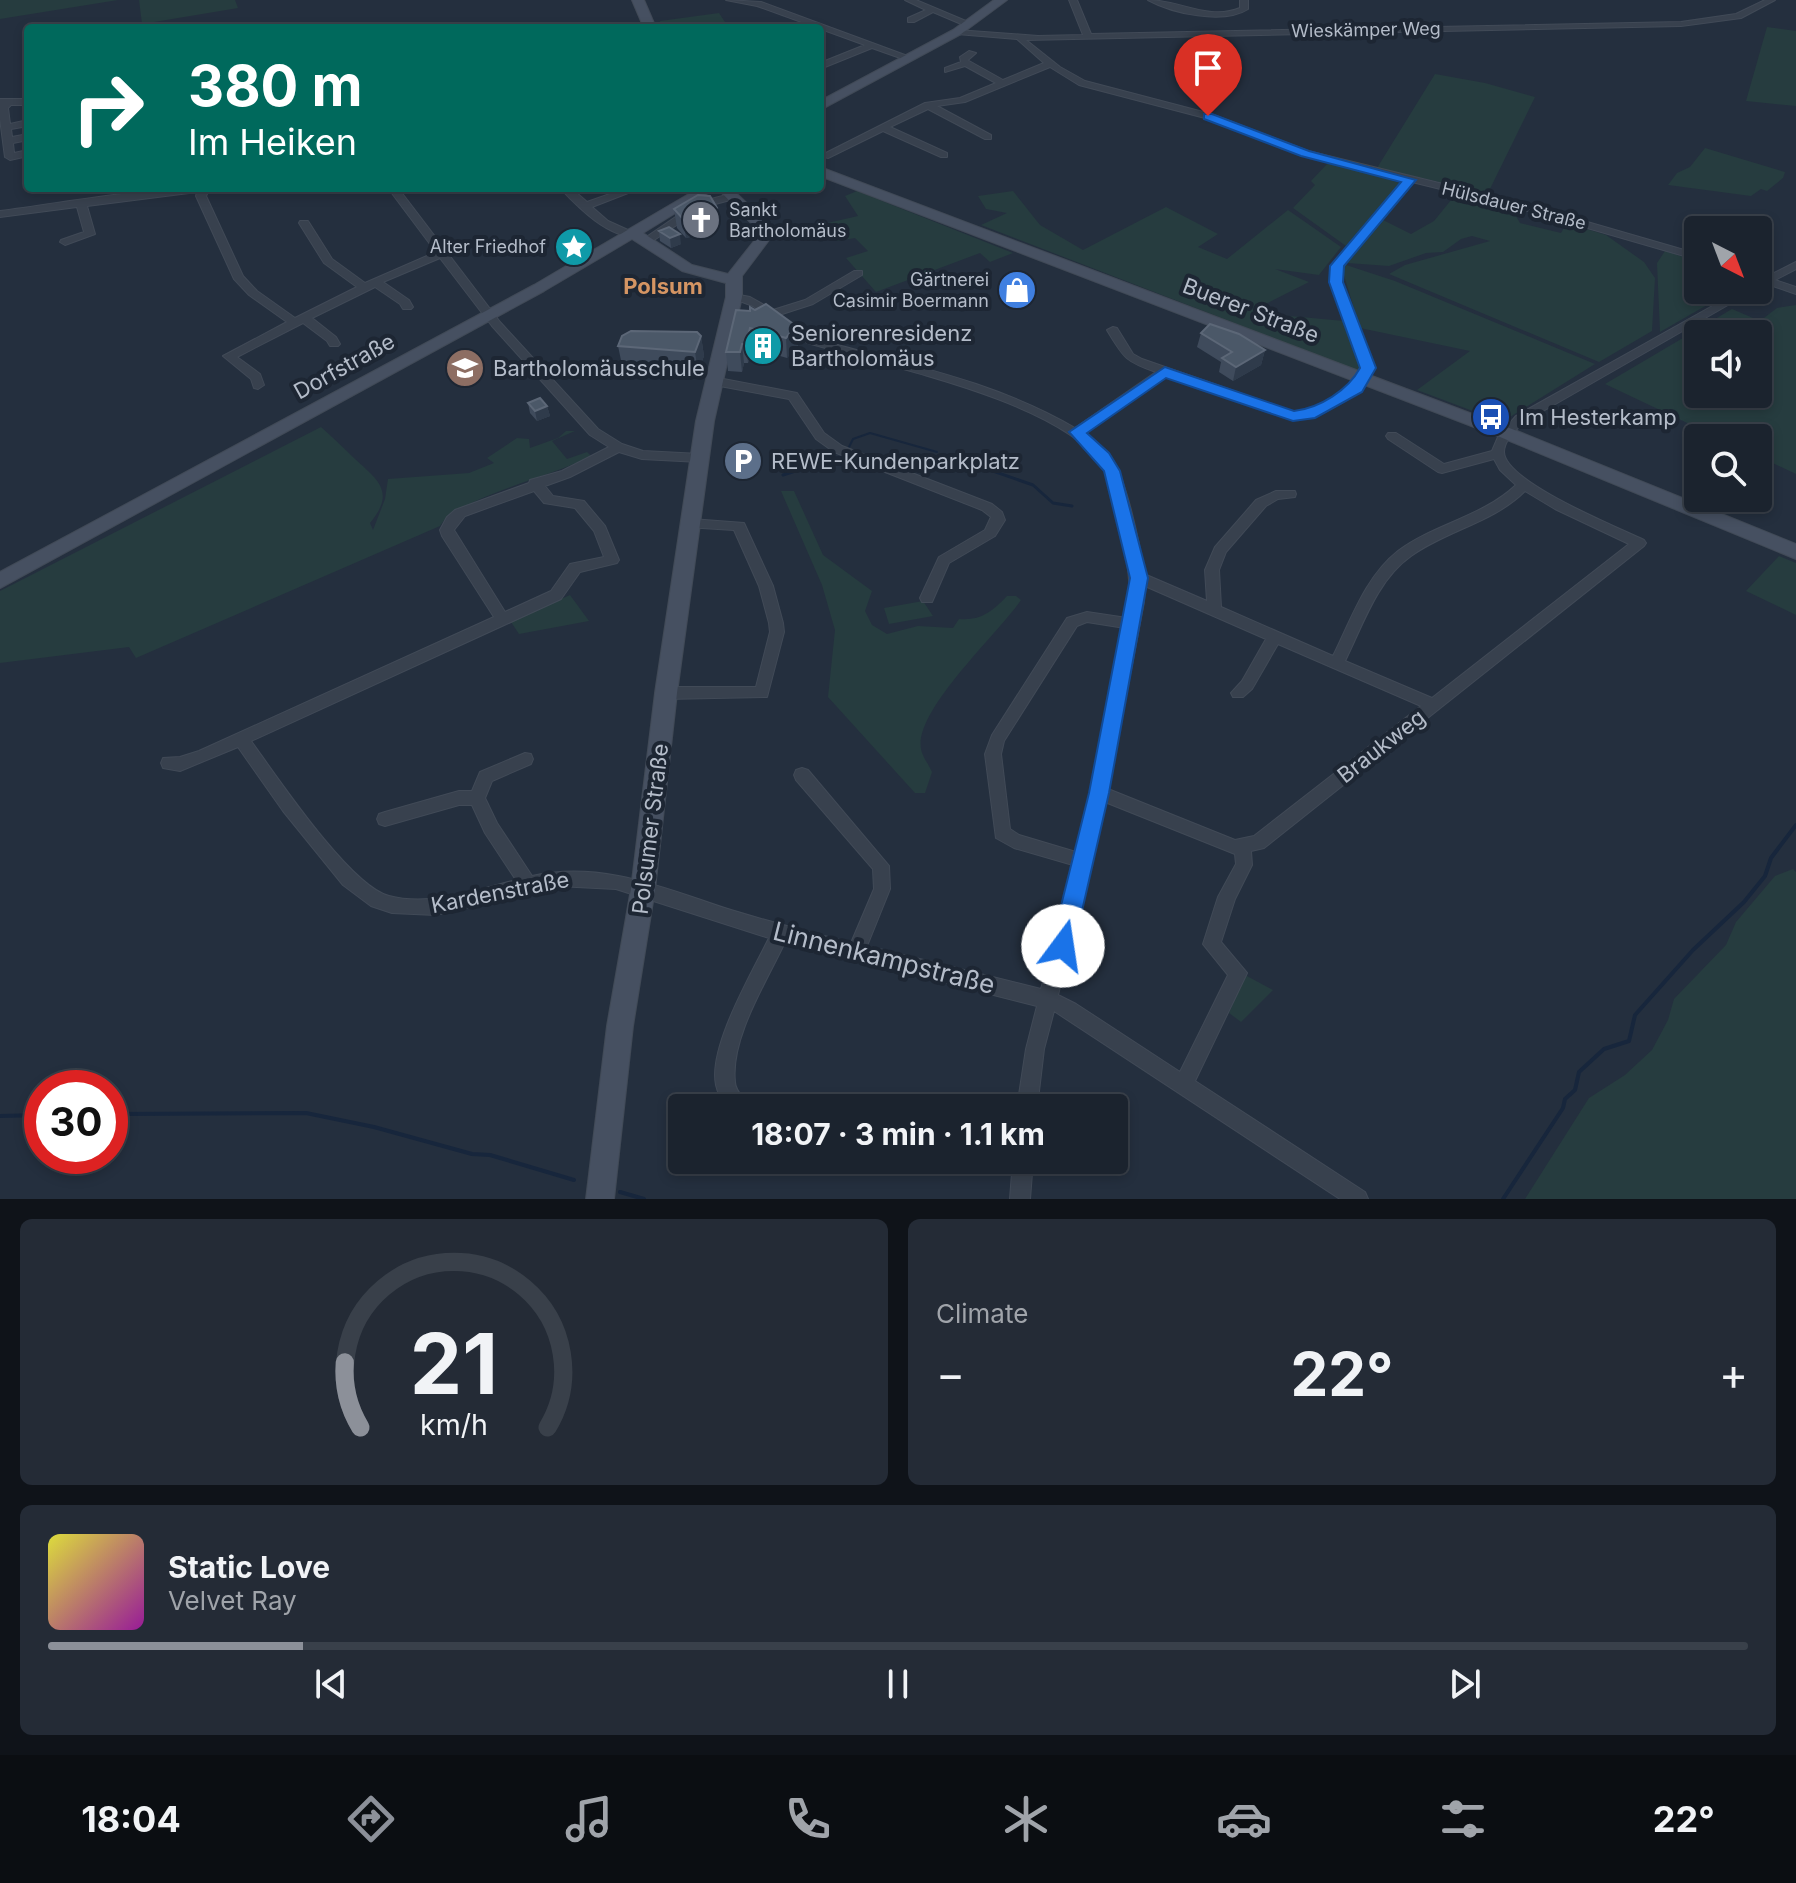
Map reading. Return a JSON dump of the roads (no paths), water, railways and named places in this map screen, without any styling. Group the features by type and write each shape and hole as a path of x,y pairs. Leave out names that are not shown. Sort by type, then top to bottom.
{"main road":[{"path":"638,0 648,24"},
{"path":"824,104 957,32 1001,0"},
{"name":"Buerer Straße","path":"824,165 1506,433 1796,552"},
{"name":"Dorfstraße","path":"0,581 491,313 640,237 703,192"},
{"path":"640,237 687,268 734,289 737,269 764,241 765,233 761,225 727,193"},
{"name":"Polsumer Straße","path":"600,1199 620,1026 643,889 666,693 700,458 713,381 734,289"}],"street":[{"path":"730,0 758,4 814,24"},
{"path":"909,0 969,24"},
{"path":"1073,0 1088,37"},
{"path":"1152,0 1219,14 1233,14 1244,9 1244,0"},
{"name":"Wieskämper Weg","path":"957,32 1021,37 1088,37 1694,24 1738,16 1771,0"},
{"path":"911,20 933,9"},
{"path":"824,28 909,58"},
{"name":"Hülsdauer Straße","path":"1021,37 1050,64 1082,83 1154,100 1229,123 1305,153 1521,206 1684,253"},
{"path":"824,64 872,45"},
{"path":"972,53 963,59 966,63 1002,83"},
{"path":"948,70 966,63"},
{"path":"824,163 881,127 928,105 957,101 1050,64"},
{"path":"4,102 10,157 24,154"},
{"path":"928,105 988,137"},
{"path":"6,127 24,124"},
{"path":"881,127 944,155"},
{"path":"8,141 24,138"},
{"path":"1113,330 1129,356 1165,372 1293,416 1309,414 1357,388 1363,379 1367,364 1336,282 1337,266 1409,180"},
{"path":"0,214 169,192"},
{"path":"202,192 201,196 238,277 253,293 332,339 334,344"},
{"path":"396,192 491,313 496,324 588,427 618,447 661,458 700,458"},
{"path":"569,192 604,223 640,237 727,193"},
{"path":"585,206 625,192"},
{"path":"65,242 90,234 81,202"},
{"path":"304,223 331,264 405,302 407,307"},
{"path":"258,385 256,377 229,356 370,285 443,253"},
{"path":"1772,276 1796,265"},
{"path":"771,314 809,302 858,273"},
{"path":"1772,284 1796,291"},
{"path":"734,289 753,299 807,339 939,376 1018,405 1077,432 1103,457 1112,471 1139,578 1099,793 1035,1049 1029,1094"},
{"path":"1498,454 1506,433 1520,419 1724,304"},
{"path":"1077,432 1165,372"},
{"path":"713,381 793,396 820,436 838,449 987,507 997,515 998,520 990,533 944,560 927,598"},
{"path":"1392,436 1442,469 1498,454"},
{"path":"503,620 447,530 452,520 460,513 576,470 618,447"},
{"path":"1337,663 1386,571 1404,554 1504,501 1522,486 1512,478 1498,454"},
{"path":"169,763 180,764 241,739 503,620 556,595 575,568 612,560 600,529 579,504 549,500 535,483"},
{"name":"Braukweg","path":"1243,848 1258,843 1639,543 1522,486"},
{"path":"1214,610 1212,570 1220,550 1261,503 1276,495 1290,494"},
{"path":"666,693 762,693 777,632 766,586 739,526 691,524"},
{"path":"1139,578 1433,705"},
{"path":"1083,861 1014,841 1002,833 993,754 997,739 1072,622 1087,617 1132,624"},
{"path":"1238,693 1247,685 1275,636"},
{"name":"Kardenstraße","path":"241,739 289,806 349,880 371,898 402,906 436,907 466,902 527,883 582,877 616,881 643,889"},
{"path":"525,759 486,777 477,798 491,828 527,883"},
{"path":"802,775 881,866 882,889 857,950"},
{"path":"1099,793 1243,848 1244,865 1223,907 1212,944 1238,973 1221,1016 1207,1032 1184,1085"},
{"path":"385,819 459,798 477,798"},
{"name":"Linnenkampstraße","path":"643,889 780,933 1049,1000 1070,1010 1358,1199"},
{"path":"731,1094 725,1085 725,1062 731,1041 780,933"},
{"path":"1020,1199 1022,1174"}],"waterway":[{"path":"848,449 853,439 870,433 937,452"},
{"path":"943,454 964,461"},
{"path":"820,463 840,457"},
{"path":"783,475 827,461"},
{"path":"964,461 970,463"},
{"path":"964,461 1033,485 1053,503 1072,506"},
{"path":"1503,1199 1563,1108 1565,1099 1575,1090 1579,1072 1604,1049 1629,1041 1635,1015 1693,950 1744,902 1765,876 1771,858 1796,825"},
{"path":"128,1114 306,1113 374,1127 472,1154 490,1155 574,1180"},
{"path":"0,1116 24,1115"},
{"path":"620,1192 644,1199"}],"place":[{"name":"Sankt Bartholomäus","path":"701,220"},
{"name":"Alter Friedhof","path":"574,247"},
{"name":"Gärtnerei Casimir Boermann","path":"1017,290"},
{"name":"Seniorenresidenz Bartholomäus","path":"763,346"},
{"name":"Bartholomäusschule","path":"465,368"},
{"name":"Im Hesterkamp","path":"1491,417"},
{"name":"REWE-Kundenparkplatz","path":"743,461"}],"district":[{"name":"Polsum","path":"663,286"}]}
